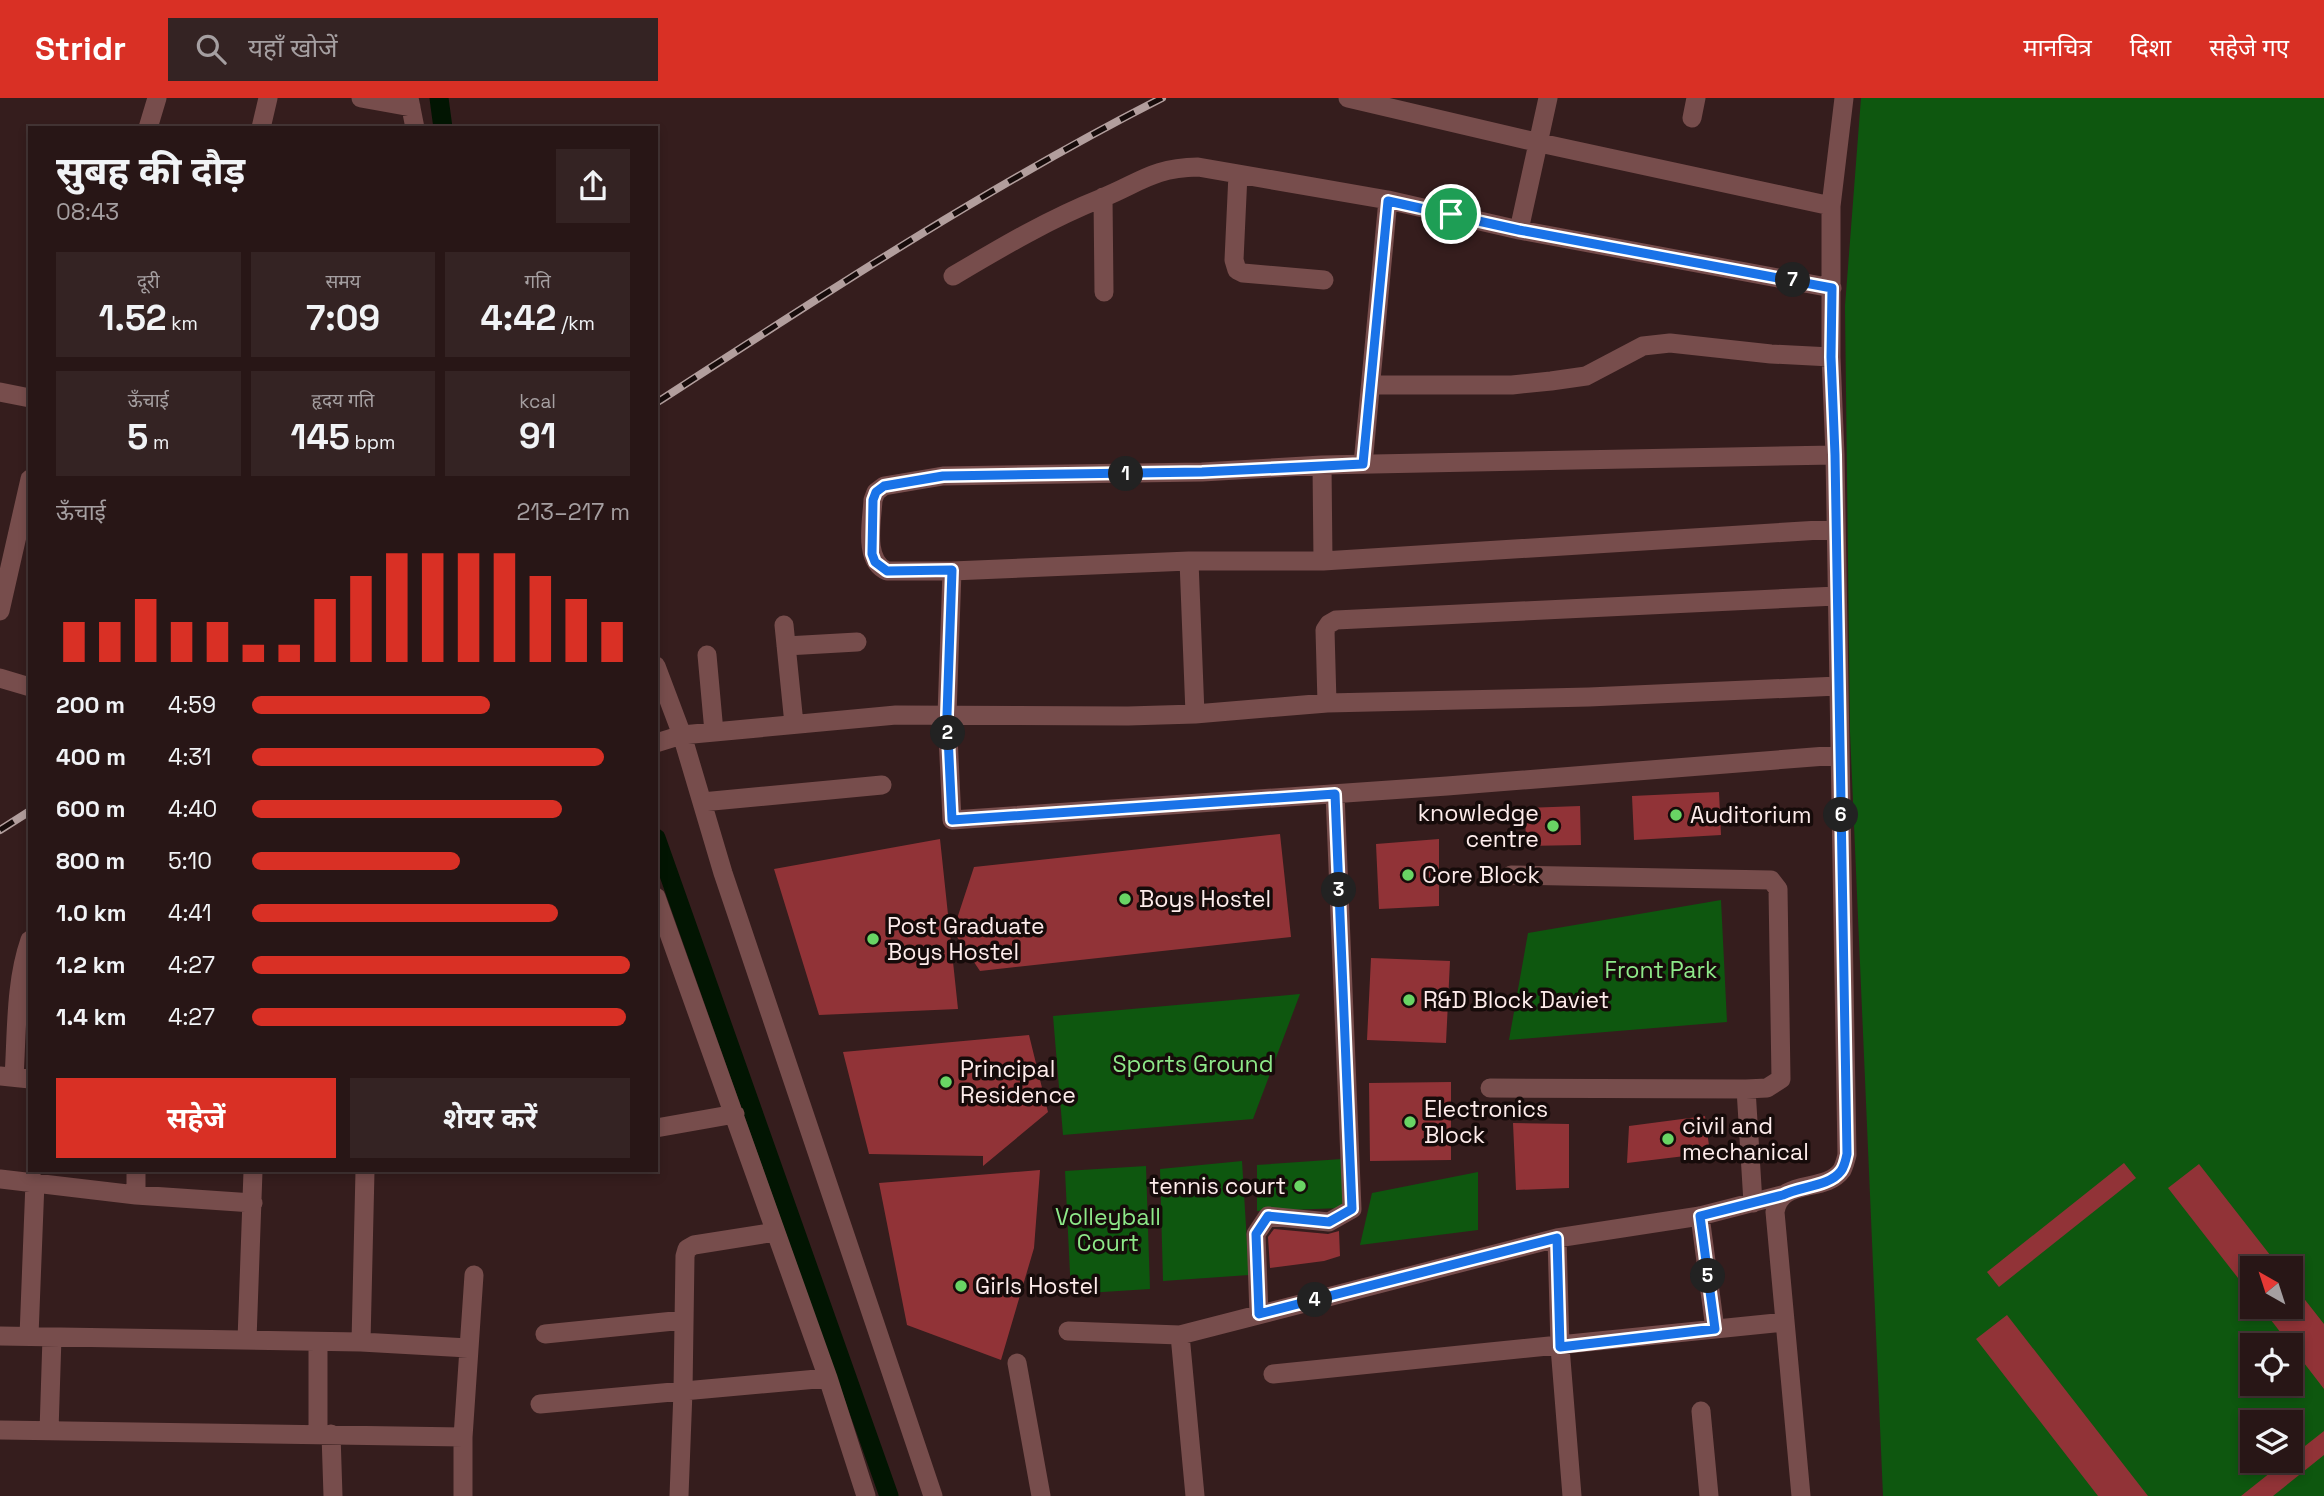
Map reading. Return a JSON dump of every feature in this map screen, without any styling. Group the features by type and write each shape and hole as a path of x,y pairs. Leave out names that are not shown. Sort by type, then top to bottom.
{"street":[{"path":"149,126 157,98"},
{"path":"261,126 268,98"},
{"path":"361,98 410,116"},
{"path":"1348,98 1831,206"},
{"path":"1519,230 1548,98"},
{"path":"1692,118 1696,98"},
{"path":"1068,1331 1180,1335 1557,1238 1700,1216 1753,1203 1829,1181 1842,1171 1847,1154 1831,357 1831,206 1844,98"},
{"path":"953,276 1074,207 1103,197 1146,176 1172,168 1198,167 1388,201 1519,230 1832,288"},
{"path":"1238,174 1234,260 1237,270 1243,273 1324,280"},
{"path":"1103,197 1104,292"},
{"path":"1363,464 1388,201"},
{"path":"1371,386 1511,385 1586,376 1643,346 1670,343 1771,354 1831,357"},
{"path":"0,392 28,398"},
{"path":"1835,455 1363,464 1202,472 943,476 895,483 876,492 873,500 872,554 880,568 887,571 1189,561 1323,561 1836,529"},
{"path":"1322,465 1323,561"},
{"path":"0,611 28,487"},
{"path":"1189,561 1195,713"},
{"path":"952,570 947,715 952,820 1839,755"},
{"path":"1327,703 1325,630 1336,620 1836,596"},
{"path":"784,625 794,724"},
{"path":"786,646 857,642"},
{"path":"707,655 714,732"},
{"path":"0,678 28,686"},
{"path":"658,678 668,740 702,802 736,913 933,1496"},
{"path":"668,740 714,732 896,715 1128,716 1327,703 1589,696 1838,685"},
{"path":"702,802 882,785"},
{"path":"1259,1314 1256,1234 1268,1216 1329,1222 1352,1209 1335,794"},
{"path":"1490,1088 1746,1089 1767,1088 1782,1079 1778,889 1771,880 1511,875"},
{"path":"658,902 828,1378 866,1496"},
{"path":"15,1077 20,984 28,945"},
{"path":"0,982 20,984"},
{"path":"1746,1089 1753,1203"},
{"path":"658,1128 735,1114"},
{"path":"136,1172 136,1195"},
{"path":"247,1340 253,1172"},
{"path":"361,1342 365,1172"},
{"path":"0,1179 136,1195 253,1203"},
{"path":"29,1336 35,1182"},
{"path":"1783,1195 1776,1203 1775,1212 1801,1496"},
{"path":"1700,1216 1715,1329"},
{"path":"679,1496 687,1249 694,1245 775,1232"},
{"path":"1557,1238 1560,1347 1572,1496"},
{"path":"463,1496 463,1437 474,1275"},
{"path":"545,1334 684,1320"},
{"path":"1273,1374 1560,1347 1785,1322"},
{"path":"1180,1335 1195,1496"},
{"path":"0,1336 361,1342 468,1348"},
{"path":"49,1431 52,1337"},
{"path":"318,1342 332,1496"},
{"path":"1017,1363 1041,1496"},
{"path":"540,1404 828,1378"},
{"path":"1700,1411 1709,1496"},
{"path":"0,1430 463,1437"}],"green space":[{"path":"1861,98 2324,98 2324,1496 1883,1496 1850,732 1845,306"},
{"name":"Front Park","path":"1721,900 1727,1022 1509,1040 1528,933"},
{"name":"Sports Ground","path":"1300,994 1253,1119 1063,1135 1053,1016"},
{"name":"tennis court","path":"1342,1159 1344,1208 1257,1211 1257,1165"},
{"path":"1242,1161 1249,1275 1163,1281 1160,1169"},
{"name":"Volleyball Court","path":"1146,1166 1150,1289 1071,1294 1065,1171"},
{"path":"1478,1172 1478,1230 1360,1245 1372,1193"}],"building":[{"name":"Auditorium","path":"1719,792 1721,835 1634,840 1632,796"},
{"name":"knowledge centre","path":"1580,806 1581,845 1526,846 1525,808"},
{"name":"Boys Hostel","path":"1280,834 1291,937 980,971 953,931 974,867"},
{"name":"Post Graduate Boys Hostel","path":"940,839 958,1009 819,1015 774,869"},
{"name":"Core Block","path":"1439,839 1439,906 1379,909 1376,844"},
{"name":"R&D Block Daviet","path":"1371,958 1450,961 1446,1043 1367,1040"},
{"name":"Principal Residence","path":"1029,1035 1048,1112 983,1166 983,1156 869,1154 843,1052"},
{"name":"Electronics Block","path":"1451,1082 1451,1160 1370,1161 1369,1083"},
{"name":"civil and mechanical","path":"1705,1116 1710,1153 1627,1163 1629,1126"},
{"path":"1513,1123 1569,1124 1569,1188 1516,1190"},
{"path":"2124,1163 2136,1178 1999,1287 1987,1272"},
{"path":"2199,1164 2271,1256 2240,1256 2240,1281 2168,1188"},
{"name":"Girls Hostel","path":"1040,1170 1034,1248 1001,1360 907,1325 879,1183"},
{"path":"1274,1229 1328,1234 1339,1231 1340,1256 1324,1261 1270,1268 1268,1237"},
{"path":"2303,1297 2324,1324 2324,1389 2303,1362 2303,1333 2281,1333 2271,1320 2303,1320"},
{"path":"2007,1315 2148,1496 2098,1496 1976,1339"},
{"path":"2324,1431 2324,1455 2303,1472 2303,1448"},
{"path":"2270,1473 2302,1473 2273,1496 2241,1496"}],"waterway":[{"path":"439,98 443,126"},
{"path":"658,844 889,1496"}],"railway":[{"path":"658,402 968,205 1162,98"},
{"path":"0,830 28,812"}],"place":[{"name":"Auditorium","path":"1676,815"},
{"name":"knowledge centre","path":"1553,826"},
{"name":"Core Block","path":"1408,875"},
{"name":"Boys Hostel","path":"1125,899"},
{"name":"Post Graduate Boys Hostel","path":"873,939"},
{"name":"R&D Block Daviet","path":"1409,1000"},
{"name":"Principal Residence","path":"946,1082"},
{"name":"Electronics Block","path":"1410,1122"},
{"name":"civil and mechanical","path":"1668,1139"},
{"name":"tennis court","path":"1300,1186"},
{"name":"Girls Hostel","path":"961,1286"}],"route":[{"path":"1388,201 1451,214 1519,230 1832,288 1831,357 1847,1154 1842,1171 1829,1181 1700,1216 1715,1329 1560,1347 1557,1238 1259,1314 1256,1234 1268,1216 1329,1222 1352,1209 1335,794 952,820 947,715 952,570 887,571 880,568 872,554 873,500 876,492 895,483 943,476 1202,472 1363,464 1388,201"}]}
